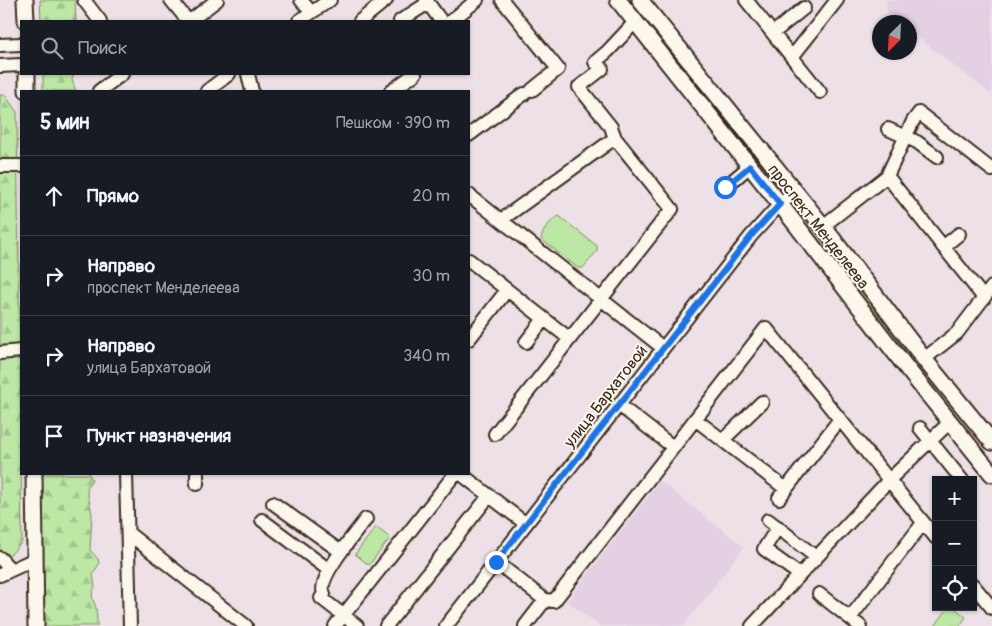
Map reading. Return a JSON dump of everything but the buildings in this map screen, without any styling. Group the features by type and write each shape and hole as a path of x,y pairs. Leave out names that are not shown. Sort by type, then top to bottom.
{"main road":[{"path":"25,0 26,20"},
{"name":"проспект Менделеева","path":"618,0 992,474"},
{"name":"проспект Менделеева","path":"640,0 823,226 924,358 992,442"},
{"path":"27,75 27,90"},
{"path":"909,371 924,358"},
{"path":"950,422 966,410"},
{"path":"34,475 36,626"}],"street":[{"path":"84,0 99,20"},
{"path":"171,0 188,20"},
{"path":"190,20 217,0"},
{"path":"301,0 311,12"},
{"path":"300,20 330,0"},
{"path":"361,20 386,0"},
{"path":"452,20 477,0"},
{"path":"470,134 558,69 502,0"},
{"path":"746,0 820,92"},
{"path":"792,58 837,0"},
{"path":"401,20 426,1 440,20"},
{"path":"773,33 804,8"},
{"path":"495,434 672,209 615,138 611,127 579,87 602,69 595,62 635,22"},
{"path":"0,45 20,44"},
{"path":"0,66 20,65"},
{"path":"100,90 121,75"},
{"path":"208,90 228,75"},
{"path":"248,75 252,90"},
{"path":"392,90 414,75"},
{"path":"823,226 887,176 913,122 919,114 992,170"},
{"path":"888,129 917,142 937,157"},
{"path":"501,220 615,138"},
{"path":"0,166 20,166"},
{"path":"725,187 750,166"},
{"path":"887,176 984,298"},
{"name":"улица Бархатовой","path":"446,626 751,236 780,204 795,192"},
{"path":"470,196 664,348"},
{"path":"943,247 959,234"},
{"path":"470,261 570,339"},
{"path":"924,358 957,333 992,287"},
{"path":"470,338 507,290"},
{"path":"526,342 544,319"},
{"path":"496,562 545,600 554,601 766,328 932,533"},
{"path":"0,353 20,351"},
{"path":"723,440 762,402"},
{"path":"619,405 673,447"},
{"path":"695,419 723,440 782,493 840,419"},
{"path":"752,626 889,480 950,422"},
{"path":"920,428 959,476"},
{"path":"126,475 130,626"},
{"path":"335,626 454,475"},
{"path":"462,475 526,524"},
{"path":"386,626 489,496"},
{"path":"273,503 341,552"},
{"path":"357,626 321,598 324,594 322,588 329,570 366,519"},
{"path":"262,520 329,570"},
{"path":"850,618 923,523"},
{"path":"800,575 764,549 773,524 816,557"},
{"path":"128,533 246,626"},
{"path":"0,558 6,572 35,559"},
{"path":"977,590 992,608"},
{"path":"819,594 860,626"},
{"path":"525,626 545,600"}],"shaded area":[{"path":"886,0 992,0 992,95 917,36 917,15 890,15 887,13"},
{"path":"660,481 744,547 684,626 600,626 567,601"}],"green space":[{"path":"40,0 75,0 76,20 41,20"},
{"path":"626,0 632,0 776,179 772,182"},
{"path":"43,75 74,75 72,80 76,90 43,90"},
{"path":"0,95 5,95 17,112 22,542 7,558 0,552"},
{"path":"796,208 912,354 909,357 792,211"},
{"path":"559,216 597,246 597,251 583,268 578,268 541,239 548,225"},
{"path":"41,475 90,475 92,480 88,485 87,491 92,514 90,550 98,559 99,564 93,574 95,587 92,595 96,608 97,626 45,626"},
{"path":"376,527 390,538 369,565 355,554"},
{"path":"946,611 958,611 966,617 960,626 935,626"}],"route":[{"path":"496,562 751,236 780,204 750,166 725,187"}]}
